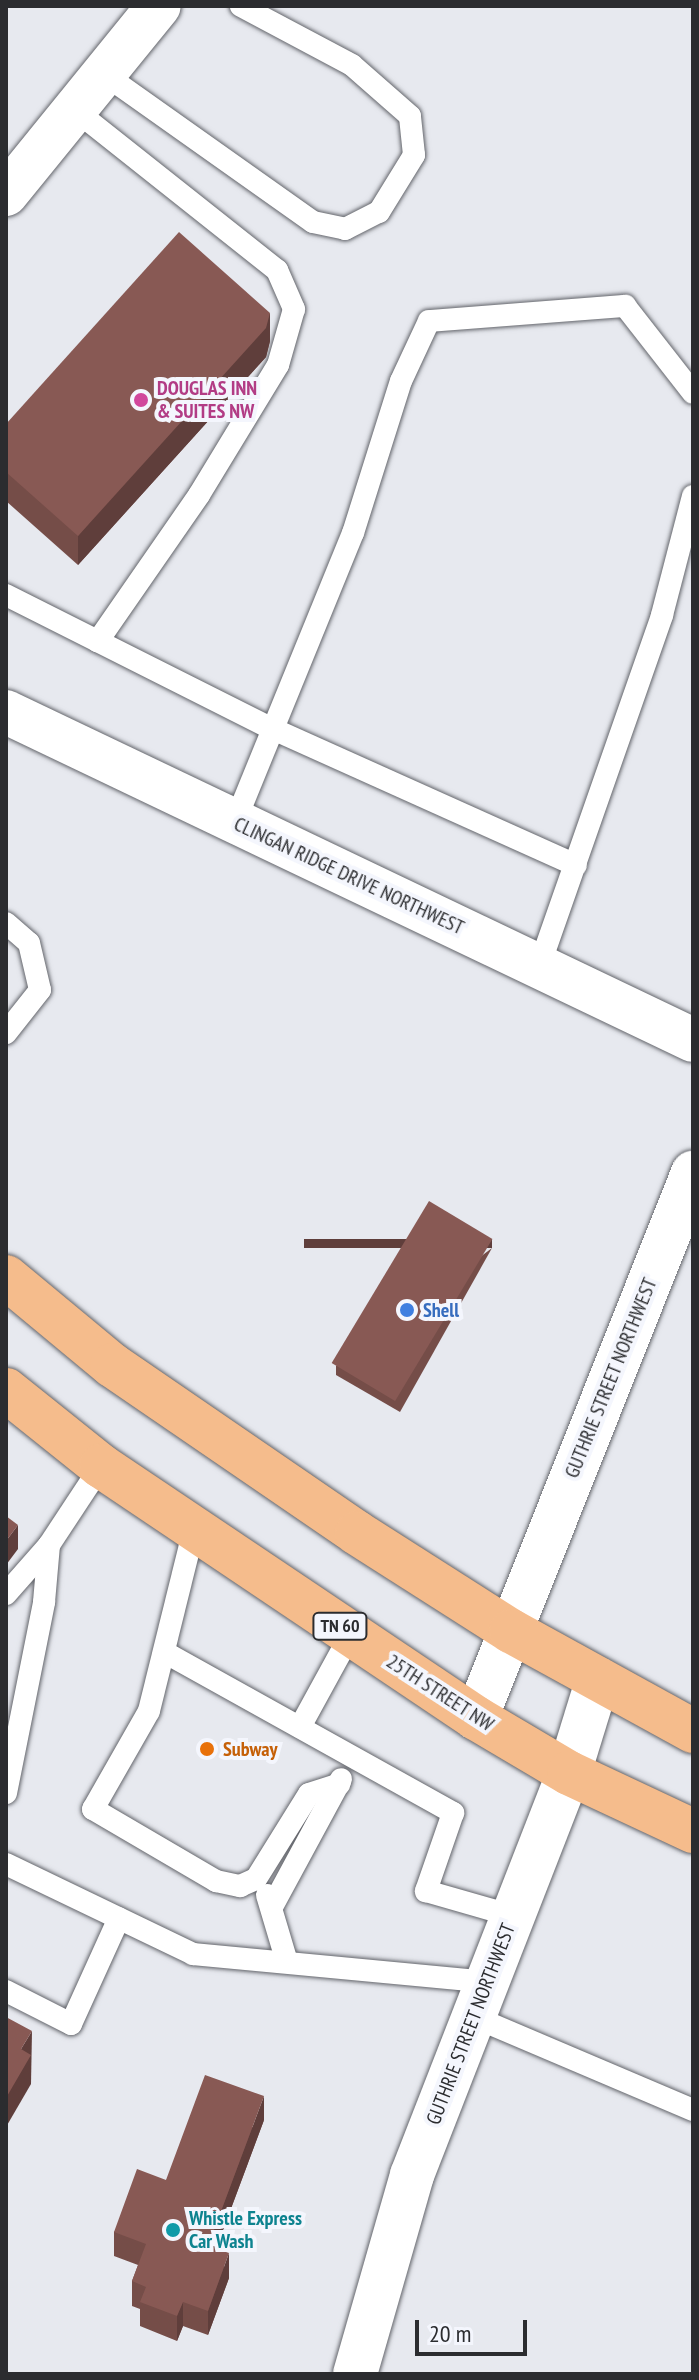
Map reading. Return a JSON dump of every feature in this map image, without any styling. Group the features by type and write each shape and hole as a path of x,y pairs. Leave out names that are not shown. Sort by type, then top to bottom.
{"highway":[{"path":"6,1277 112,1365 511,1631 693,1731"},
{"name":"25TH STREET NW","path":"6,1390 101,1466 476,1718 569,1773 693,1831"}],"street":[{"path":"6,194 159,6"},
{"name":"CLINGAN RIDGE DRIVE NORTHWEST","path":"6,712 693,1040"},
{"name":"GUTHRIE STREET NORTHWEST","path":"476,1718 693,1173"},
{"name":"GUTHRIE STREET NORTHWEST","path":"355,2374 412,2175 569,1773 598,1679"}],"lane":[{"path":"104,74 313,222 345,229 379,212 414,155 410,116 352,65 241,6"},
{"path":"75,110 277,270 294,309 278,365 199,495 98,641"},
{"path":"235,822 353,533 401,381 429,321 625,306 693,393"},
{"path":"539,967 662,615 693,496"},
{"path":"6,595 273,729 576,865"},
{"path":"6,923 29,943 40,990 6,1033"},
{"path":"6,1594 49,1545 101,1466"},
{"path":"194,1529 166,1653 149,1711 93,1809 216,1881 240,1886 256,1879 309,1794 339,1784"},
{"path":"6,1793 44,1602 49,1545"},
{"path":"300,1727 351,1634"},
{"path":"166,1653 453,1813 426,1891 513,1916"},
{"path":"273,1905 355,1757"},
{"path":"6,1864 193,1954 287,1962 481,1999 693,2110"},
{"path":"256,1879 273,1905 287,1962"},
{"path":"6,1991 71,2024 119,1918"}],"building":[{"name":"DOUGLAS INN & SUITES NW","path":"179,232 270,313 266,328 78,536 6,472 6,424"},
{"path":"429,1201 492,1239 395,1401 332,1363"},
{"path":"6,1516 18,1525 6,1541"},
{"path":"6,2017 32,2031 21,2049 31,2055 6,2098"},
{"name":"Whistle Express Car Wash","path":"205,2075 264,2096 208,2246 229,2253 208,2311 183,2302 177,2316 140,2302 146,2287 132,2281 146,2244 114,2232 137,2169 166,2180"}],"place":[{"name":"DOUGLAS INN & SUITES NW","path":"141,400"},
{"name":"Shell","path":"407,1310"},
{"name":"Subway","path":"207,1749"},
{"name":"Whistle Express Car Wash","path":"173,2230"}]}
